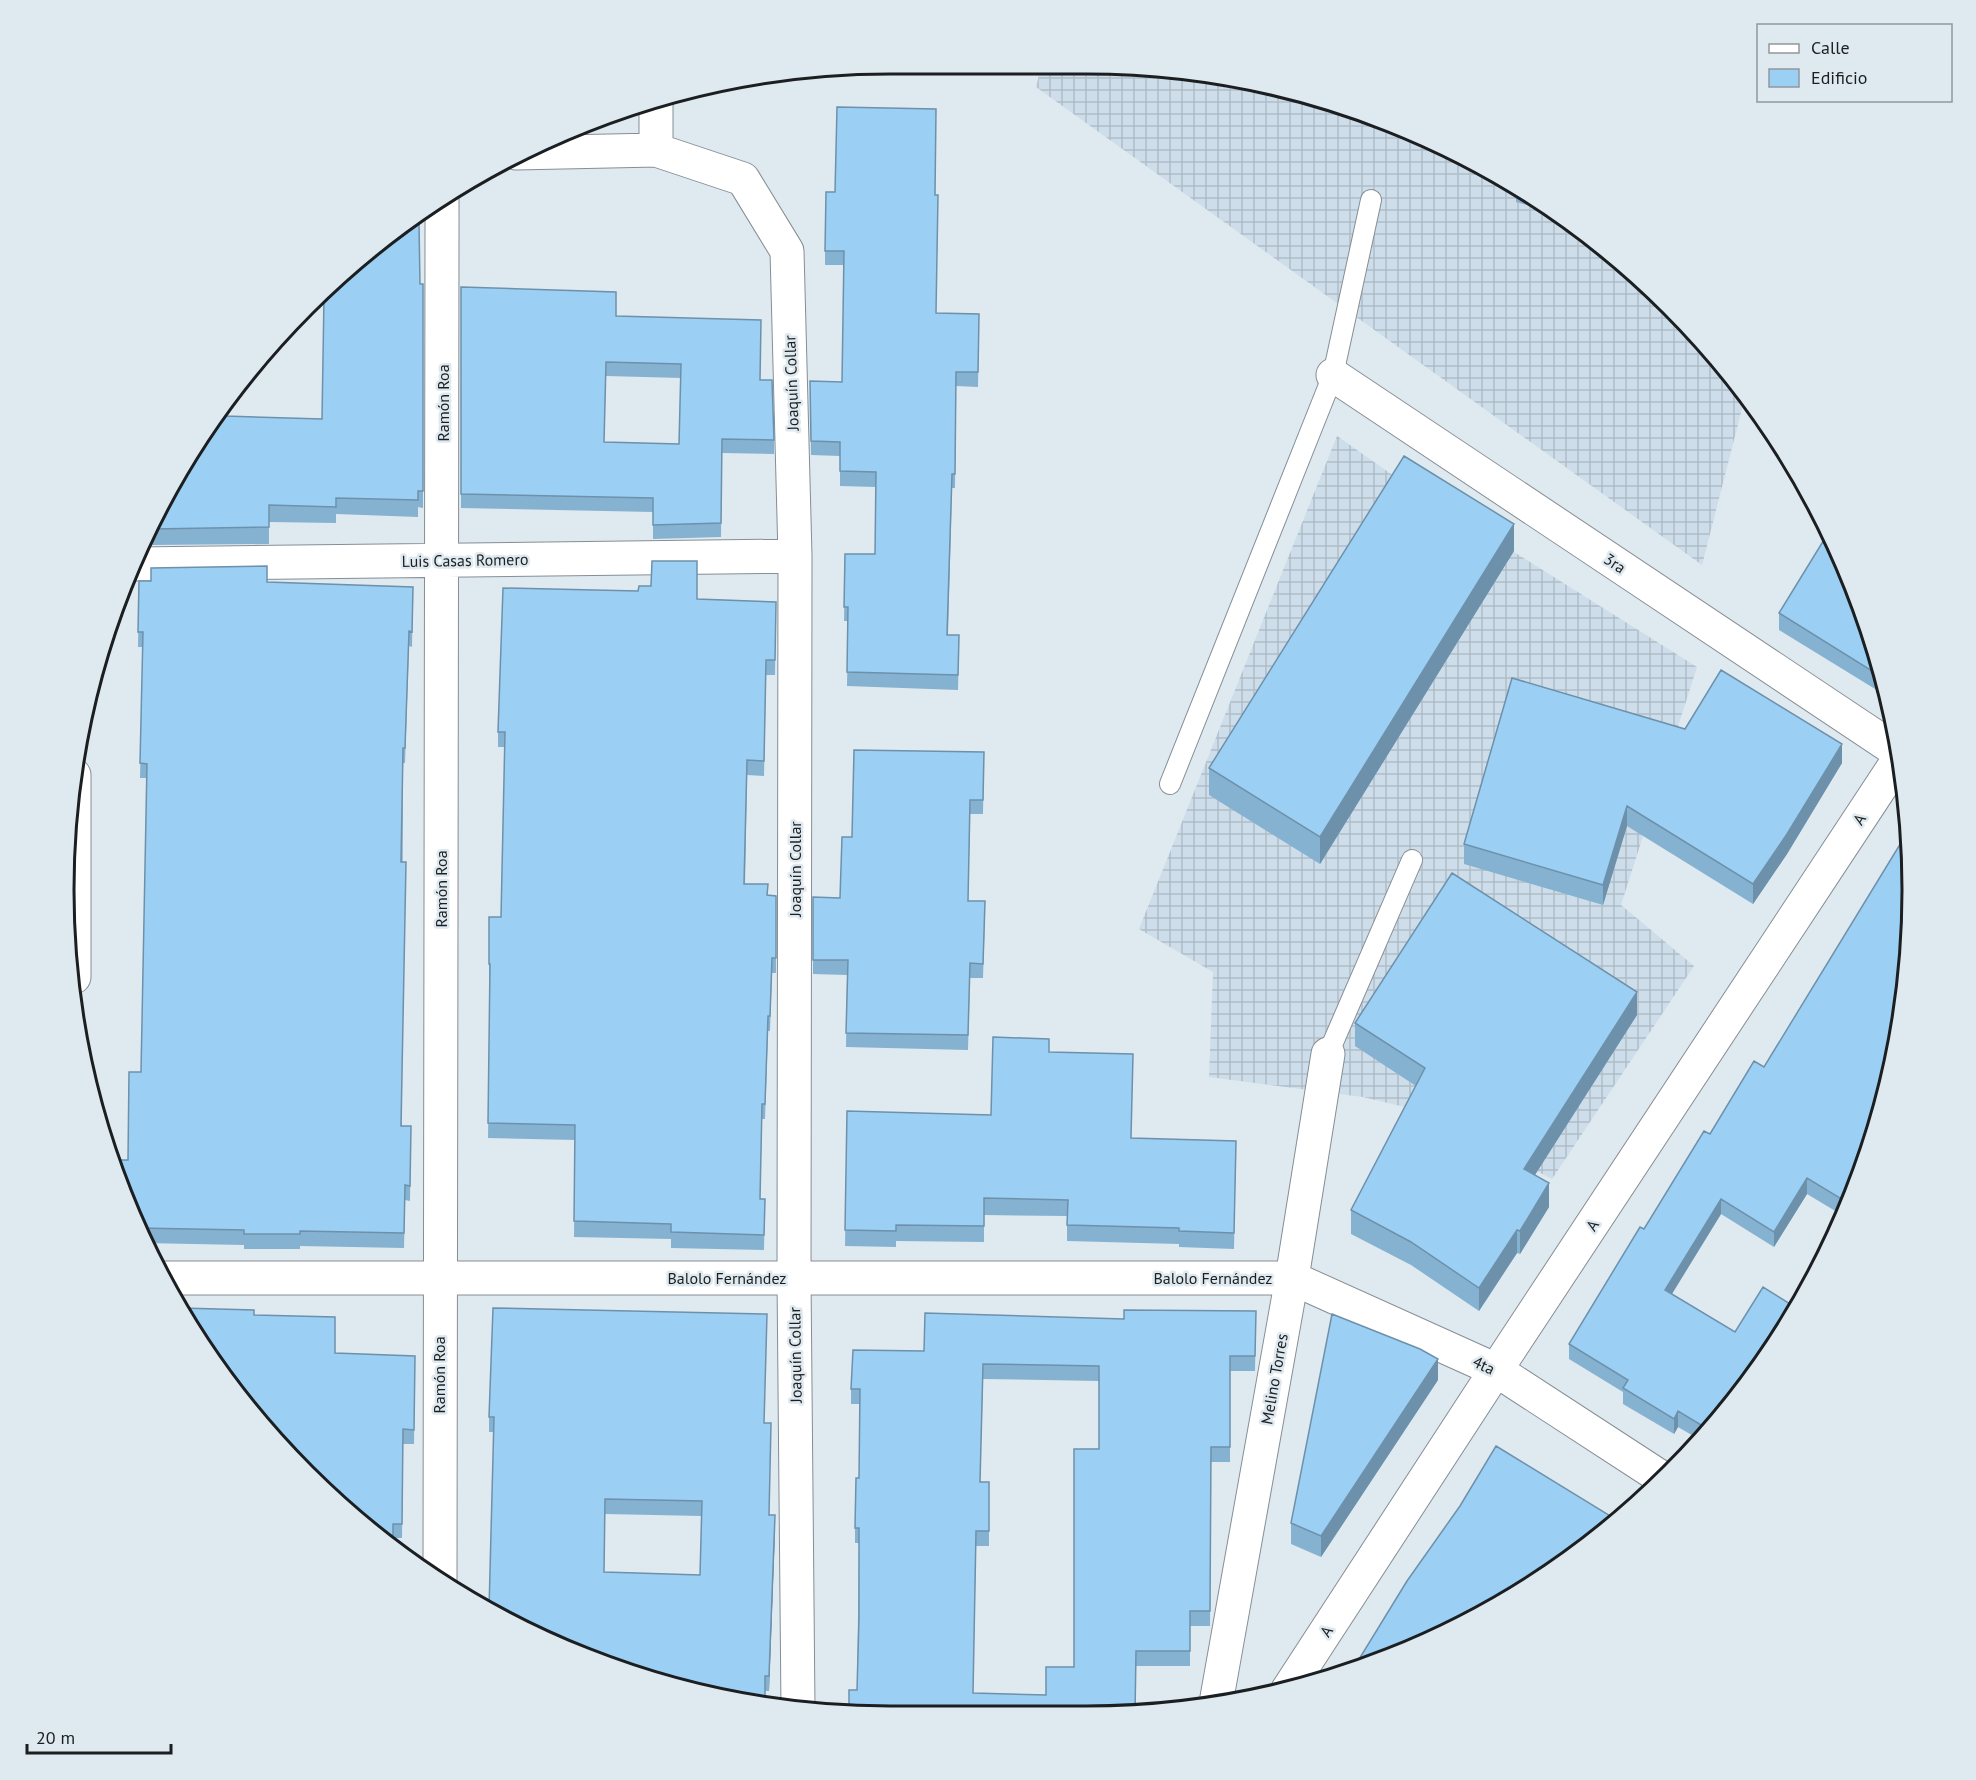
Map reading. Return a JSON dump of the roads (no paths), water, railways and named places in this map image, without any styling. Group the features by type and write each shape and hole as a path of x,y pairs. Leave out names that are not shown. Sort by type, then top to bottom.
{"street":[{"path":"656,108 656,150"},
{"name":"Joaquín Collar","path":"541,152 656,150 743,179 787,251 795,556 794,1278 798,1701"},
{"name":"Ramón Roa","path":"440,1571 438,1278 443,560 442,207"},
{"name":"3ra","path":"1333,375 1890,747"},
{"name":"Luis Casas Romero","path":"142,564 795,556"},
{"name":"A","path":"1294,1680 1893,768"},
{"name":"Melino Torres","path":"1217,1696 1292,1278 1328,1054"},
{"name":"Balolo Fernández","path":"172,1278 1292,1278"},
{"name":"4ta","path":"1292,1278 1496,1370 1656,1474"}],"lane":[{"path":"1170,784 1333,375 1371,200"},
{"path":"1328,1054 1412,860"}]}
